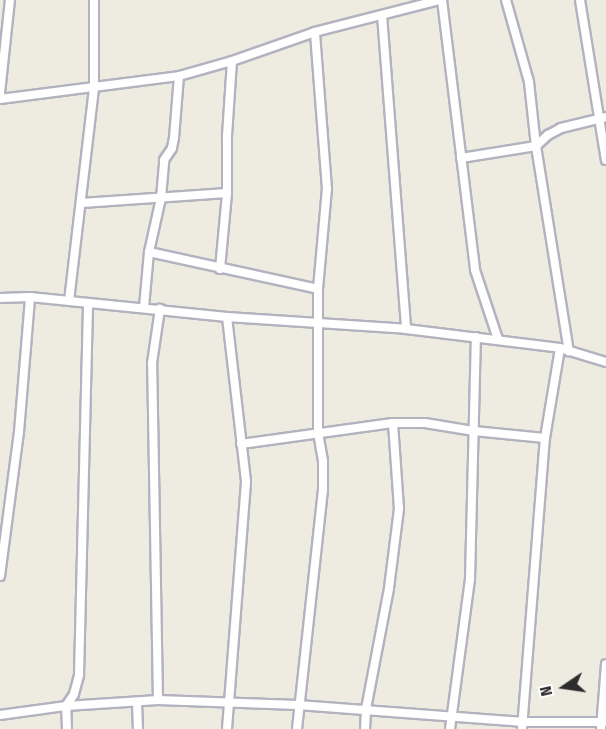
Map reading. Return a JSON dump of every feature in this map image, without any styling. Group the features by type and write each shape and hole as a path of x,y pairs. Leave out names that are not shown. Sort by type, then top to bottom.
{"street":[{"path":"0,93 10,0"},
{"path":"69,301 94,87 94,0"},
{"path":"0,99 178,76 232,61 315,32 441,0 475,270 498,339"},
{"path":"506,0 530,82 536,146 565,350 545,438 523,725"},
{"path":"580,0 602,117 606,160"},
{"path":"382,15 406,329"},
{"path":"297,729 323,490 323,461 318,434 317,324 327,189 315,32"},
{"path":"220,269 227,193 227,136 232,61"},
{"path":"144,307 149,252 161,198 164,160 172,148 174,138 178,76"},
{"path":"461,158 536,146 548,135 561,128 602,117"},
{"path":"82,203 227,193"},
{"path":"149,252 220,269 318,288"},
{"path":"0,298 30,297 227,317 406,329 498,339 565,350 606,362"},
{"path":"0,576 19,432 30,297"},
{"path":"67,729 66,706 74,694 79,675 88,304"},
{"path":"158,700 152,363 160,309"},
{"path":"227,317 246,482 227,729"},
{"path":"450,729 470,579 476,337"},
{"path":"241,444 393,423 425,423 474,432 545,438"},
{"path":"365,729 366,710 389,588 399,509 393,423"},
{"path":"0,715 66,706 158,700 298,705 523,725 603,724 606,664"},
{"path":"137,702 138,729"}]}
